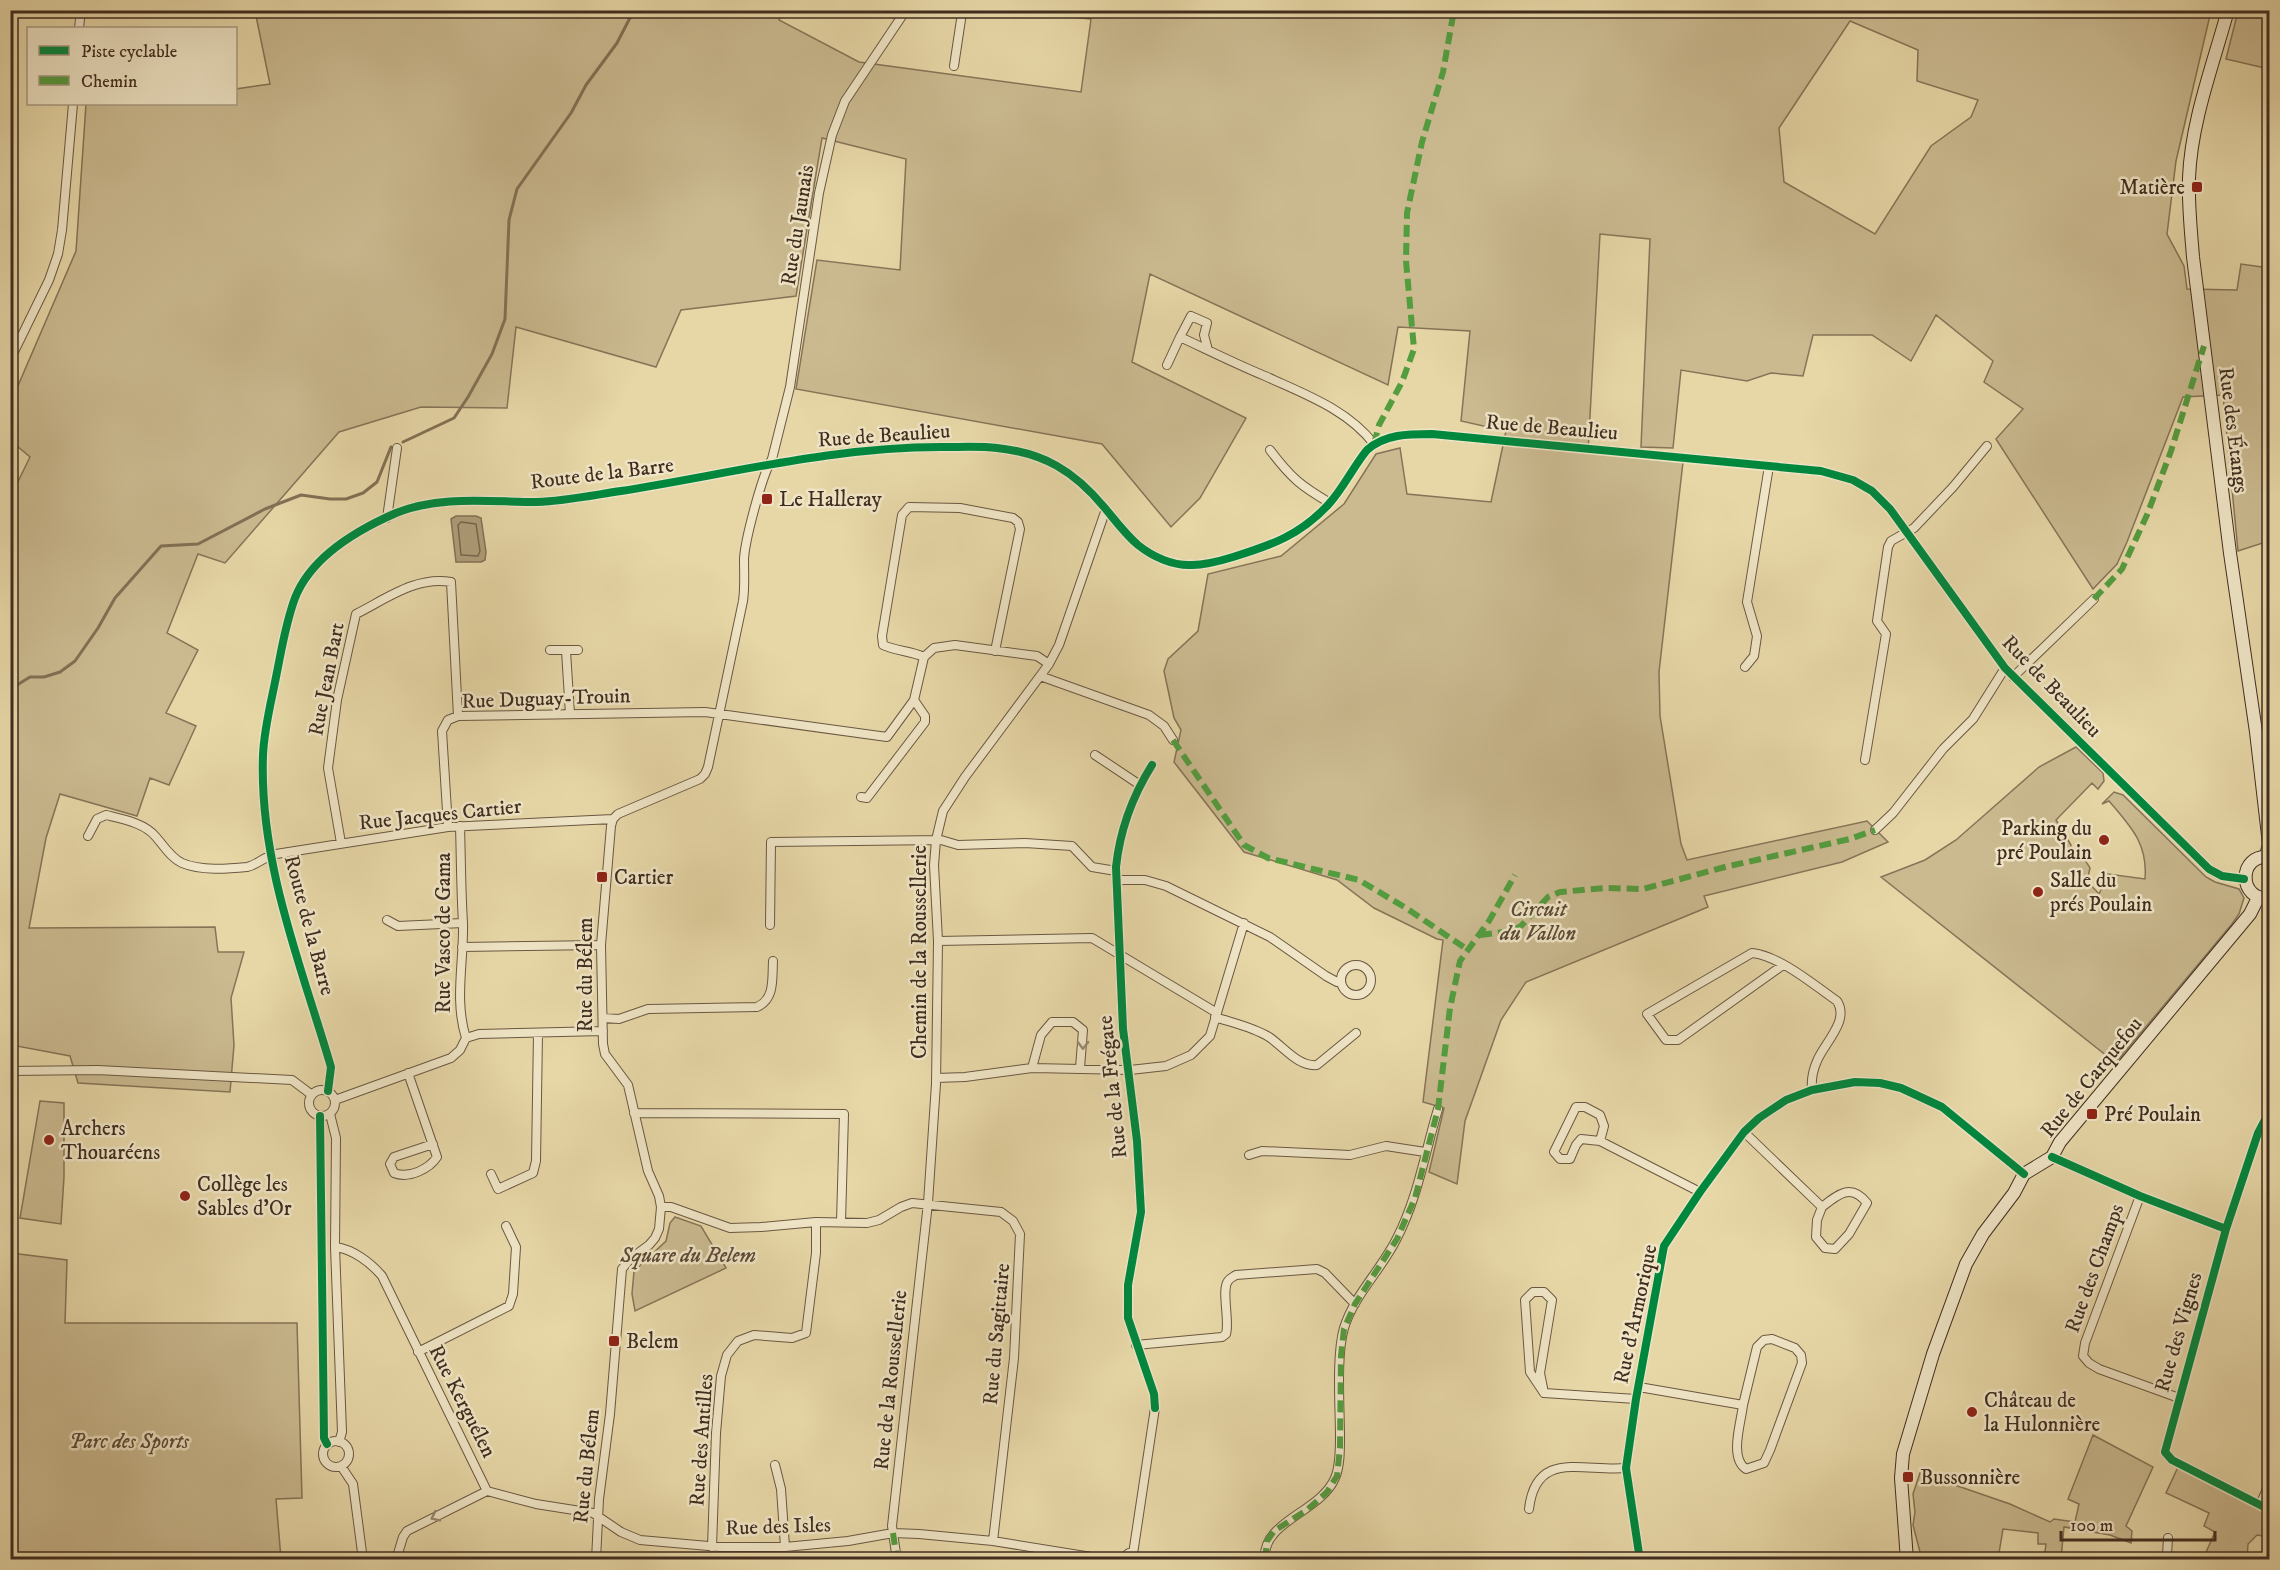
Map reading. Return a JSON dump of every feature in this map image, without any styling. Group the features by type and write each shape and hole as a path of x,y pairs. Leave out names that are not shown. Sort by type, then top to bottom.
{"main road":[{"name":"Rue des Étangs","path":"2228,10 2195,133 2189,177 2190,212 2193,257 2224,510 2256,732 2269,844 2267,857"},
{"path":"2264,898 2251,892 2244,879 2248,866 2253,861 2267,857"},
{"name":"Rue de Carquefou","path":"1907,1560 1901,1478 1903,1454 1909,1430 1966,1264 1983,1234 2014,1193 2024,1174 2052,1157 2060,1142 2264,898"}],"street":[{"path":"79,27 81,10"},
{"name":"Rue du Jaunais","path":"769,464 790,387 819,193 832,135 845,101 906,10"},
{"path":"943,10 962,13 954,66"},
{"path":"10,360 49,280 58,254 73,105"},
{"path":"1167,365 1191,316 1207,323 1204,335 1208,350"},
{"path":"1180,337 1310,395 1362,429 1374,444"},
{"name":"Rue de Beaulieu","path":"769,464 879,449 995,447 1030,454 1062,467 1077,478 1138,545 1153,556 1190,565 1218,561 1276,544 1303,527 1330,503 1355,464 1374,444 1399,435 1432,434 1821,471 1853,480 1872,491 1890,509 2013,677 2209,869 2222,876 2244,879"},
{"path":"1866,760 1886,634 1877,621 1888,547 1891,541 1914,528 1930,512 1987,447"},
{"path":"387,518 397,448"},
{"path":"1270,450 1288,475 1330,503"},
{"path":"613,819 618,814 700,779 705,774 743,601 746,584 744,557 748,535 769,464"},
{"name":"Route de la Barre","path":"328,1091 331,1067 280,902 271,855 264,790 263,751 288,620 296,594 306,576 323,558 354,535 387,518 427,504 450,501 542,502 693,479 769,464"},
{"path":"1745,666 1754,656 1757,636 1747,602 1768,466"},
{"path":"924,657 910,651 883,645 882,636 902,515 909,507 960,508 1013,518 1018,522 1020,529 995,651"},
{"name":"Chemin de la Roussellerie","path":"928,1203 936,1078 938,941 934,865 936,840 943,811 1049,664 1067,626 1092,544 1106,509"},
{"name":"Rue Jean Bart","path":"341,843 328,768 337,700 356,614 417,583 436,580 450,582 458,716"},
{"path":"2013,677 2094,599"},
{"path":"861,797 867,798 925,722 925,716 914,700 924,657 934,648 942,645 955,645 1037,656 1049,664"},
{"path":"550,650 578,650"},
{"path":"566,651 570,714"},
{"path":"1875,830 1893,813 1942,748 1973,719 2005,668"},
{"path":"1040,676 1149,715 1164,726 1173,740"},
{"name":"Rue Duguay-Trouin","path":"448,827 442,731 448,720 458,716 718,714 887,737 914,700"},
{"path":"1095,755 1140,784"},
{"name":"Rue de la Frégate","path":"1136,1557 1155,1408 1154,1394 1128,1318 1128,1285 1141,1212 1137,1141 1130,1070 1123,1029 1117,875 1119,841 1126,816 1140,784 1152,765"},
{"name":"Rue Jacques Cartier","path":"88,836 97,819 106,815 134,823 155,835 164,848 181,863 204,868 231,868 251,866 271,855 448,827 613,819"},
{"name":"Rue du Bélem","path":"596,1560 598,1517 622,1269 630,1259 655,1238 659,1229 661,1208 659,1196 648,1171 625,1077 605,1054 601,945 609,836 613,819"},
{"name":"Rue Vasco de Gama","path":"460,826 463,923 459,993 461,1022 466,1038"},
{"path":"770,926 771,842 936,840 958,845 1025,843 1071,846 1092,867 1166,886 1244,923 1326,976 1341,982"},
{"path":"387,920 398,926 463,923"},
{"path":"936,1078 966,1077 1032,1068 1130,1070 1166,1066 1191,1054 1210,1036 1244,923"},
{"path":"938,941 1092,938 1216,1015 1268,1037 1302,1063 1310,1066 1317,1065 1356,1033"},
{"path":"462,947 601,945"},
{"path":"1783,965 1678,1041 1666,1040 1647,1014 1752,953 1763,954 1783,965 1837,1001 1842,1008 1842,1018 1816,1062 1811,1081 1812,1090"},
{"path":"603,1018 619,1019 648,1009 757,1007 765,1003 770,995 773,961"},
{"path":"1032,1068 1041,1035 1052,1022 1073,1022 1083,1030 1080,1068"},
{"path":"335,1100 451,1058 460,1050 466,1038 479,1034 603,1031"},
{"path":"491,1174 498,1189 533,1173 536,1161 538,1033"},
{"path":"10,1071 98,1070 292,1080 312,1095"},
{"path":"408,1073 433,1144 437,1157 430,1167 401,1176 394,1173 390,1164 394,1157 433,1144"},
{"name":"Rue d'Armorique","path":"1640,1560 1626,1468 1664,1246 1744,1132 1759,1118 1785,1100 1812,1090 1855,1082 1880,1083 1923,1097 1942,1107 2024,1174"},
{"path":"319,1090 328,1091 335,1100 335,1107 330,1114 320,1116 313,1113 309,1104 312,1095 319,1090"},
{"path":"1600,1141 1604,1126 1600,1115 1585,1107 1576,1107 1554,1152 1560,1159 1570,1159 1581,1139 1600,1141 1700,1192"},
{"path":"1264,1560 1267,1541 1274,1531 1307,1510 1328,1492 1336,1476 1340,1448 1341,1356 1344,1329 1355,1304 1397,1239 1415,1198 1425,1152 1438,1109"},
{"name":"Rue des Vignes","path":"2270,1110 2258,1133 2226,1229 2165,1452 2172,1460 2270,1510"},
{"path":"634,1113 844,1114 841,1222"},
{"path":"330,1114 336,1138 335,1246 342,1432 339,1442"},
{"path":"1744,1132 1822,1207"},
{"path":"1249,1155 1262,1151 1350,1155 1386,1146 1425,1152"},
{"path":"2052,1157 2140,1196 2226,1229"},
{"path":"1850,1192 1860,1195 1867,1203 1849,1234 1835,1248 1825,1248 1816,1236 1817,1220 1822,1207 1836,1195 1850,1192"},
{"name":"Rue des Champs","path":"2140,1196 2085,1343 2083,1356 2099,1369 2179,1398"},
{"name":"Rue du Sagittaire","path":"661,1208 671,1207 730,1227 816,1222 867,1223 879,1220 912,1203 1001,1212 1013,1221 1020,1234 1014,1358 993,1541"},
{"name":"Rue de la Roussellerie","path":"897,1560 893,1533 895,1505 928,1203"},
{"name":"Rue des Antilles","path":"712,1547 716,1432 721,1376 727,1355 738,1341 753,1335 792,1338 806,1333 816,1253 816,1222"},
{"path":"418,1352 509,1306 513,1294 516,1247 506,1226"},
{"name":"Rue Kerguélen","path":"335,1246 373,1265 382,1276 487,1491 536,1504 593,1513 598,1517"},
{"path":"1136,1345 1222,1337 1226,1334 1228,1327 1226,1287 1228,1280 1236,1275 1317,1269 1330,1278 1355,1304"},
{"path":"1533,1292 1544,1292 1552,1300 1540,1372 1544,1393 1530,1372 1528,1354 1525,1300 1533,1292"},
{"path":"1772,1339 1795,1348 1801,1355 1802,1363 1770,1450 1764,1463 1746,1469 1741,1466 1737,1453 1743,1405 1757,1347 1764,1340 1772,1339"},
{"path":"1639,1387 1743,1405"},
{"path":"1544,1393 1636,1399"},
{"path":"339,1442 346,1446 348,1454 341,1466 330,1466 323,1457 323,1450 327,1444 339,1442"},
{"path":"775,1465 782,1490 785,1547"},
{"path":"341,1466 353,1484 363,1560"},
{"path":"1529,1509 1531,1492 1544,1473 1560,1468 1626,1468"},
{"path":"2260,1505 2270,1482"},
{"path":"396,1560 407,1531 487,1491"},
{"name":"Rue des Isles","path":"598,1517 621,1532 640,1540 712,1547 785,1547 848,1541 893,1533 993,1541 1110,1560"},
{"path":"2165,1560 2168,1538"},
{"path":"1120,1560 1126,1554 1136,1557"}],"green space":[{"name":"Circuit du Vallon","path":"255,11 783,11 779,20 859,62 1081,92 1091,19 1005,11 2211,11 2176,161 2167,234 2184,266 2187,289 2237,290 2241,264 2269,268 2269,313 2266,324 2270,325 2269,541 2238,551 2223,395 2183,397 2117,564 2093,589 1996,439 2023,409 1984,382 1993,361 1936,315 1911,361 1872,335 1813,335 1803,376 1771,373 1747,381 1681,370 1673,448 1641,447 1650,239 1600,234 1588,452 1683,462 1659,672 1660,716 1681,844 1687,860 1867,821 1888,842 1842,862 1704,896 1708,907 1526,982 1501,1020 1465,1121 1457,1184 1429,1172 1444,1108 1423,1102 1443,940 1374,908 1337,880 1244,852 1174,762 1181,730 1174,718 1164,671 1168,659 1198,631 1208,574 1281,556 1344,504 1376,454 1400,448 1407,494 1491,502 1506,431 1461,421 1470,331 1398,327 1388,385 1150,274 1132,362 1246,418 1200,498 1171,527 1102,444 796,389 817,260 900,270 906,159 822,138 796,296 681,310 656,367 516,327 507,408 421,407 339,432 225,563 198,554 167,633 198,650 166,713 196,726 169,785 150,778 137,816 60,794 46,838 29,928 215,927 218,952 244,952 231,998 234,1045 230,1092 78,1083 70,1056 11,1045 10,498 30,457 11,441 11,402 76,251 86,105 237,105 237,89 270,84","holes":["1850,21 1918,50 1917,81 1978,100 1971,117 1931,146 1875,234 1784,182 1779,128"]},
{"path":"2238,11 2269,11 2269,69 2226,59"},
{"path":"2076,747 2103,773 2104,781 2098,789 2092,783 2056,820 2071,845 2071,853 2082,858 2090,868 2087,881 2099,894 2108,874 2145,879 2144,855 2136,836 2109,801 2102,804 2114,792 2123,795 2206,877 2239,889 2244,898 2239,914 2232,924 2119,1059 2112,1060 1881,877 1925,860 1956,840 2039,767"},
{"name":"Archers Thouaréens","path":"40,1101 64,1103 64,1177 61,1224 20,1218"},
{"name":"Square du Belem","path":"675,1217 701,1226 726,1268 635,1311 632,1294 634,1271 666,1241 670,1223"},
{"name":"Parc des Sports","path":"11,1253 67,1260 65,1323 297,1323 302,1498 276,1499 281,1559 11,1559"},
{"path":"2093,1435 2153,1467 2126,1526 2132,1531 2131,1543 2110,1535 2064,1527 2061,1559 2044,1559 2046,1544 2038,1544 2038,1533 2003,1529 1998,1559 1924,1559 1913,1525 1915,1512 1913,1494 1920,1473 2010,1504 2050,1522 2054,1519 2075,1522 2079,1504 2068,1499"},
{"path":"2178,1467 2269,1514 2269,1537 2257,1535 2248,1544 2247,1559 2203,1559 2215,1532 2204,1526 2209,1513 2166,1493"}],"water":[{"path":"456,516 481,518 485,560 456,562 451,519"}],"waterway":[{"path":"403,442 454,418 492,354 505,319 509,220 517,189 571,113 586,85 617,43 634,10"},
{"path":"10,709 17,685 30,677 44,677 60,672 75,661 115,598 161,546 198,544 265,509 301,495 346,499 363,493 377,482 391,447"}],"marked path":[{"path":"1374,444 1379,425 1402,382 1414,349 1406,261 1407,213 1422,142 1443,72 1454,10"},
{"path":"2094,599 2122,569 2147,515 2171,451 2204,346"},
{"path":"1173,740 1244,845 1268,858 1359,880 1406,908 1468,950"},
{"path":"1480,935 1512,931 1521,926 1548,897 1560,892 1605,888 1643,889 1725,867 1850,839 1875,830"},
{"path":"1265,1560 1267,1541 1274,1531 1307,1510 1327,1492 1337,1476 1344,1329 1355,1304 1397,1239 1415,1198 1438,1109 1450,1008 1460,961 1489,921 1515,875"},
{"path":"893,1533 897,1560"}],"cycle path":[{"path":"328,1091 331,1067 284,913 268,835 264,795 265,734 284,635 295,598 302,583 312,570 337,546 351,537 381,520 413,507 448,502 537,502 569,499 783,462 864,451 978,447 1014,450 1044,459 1081,483 1138,545 1164,560 1185,565 1213,563 1285,538 1307,524 1328,505 1367,450 1381,441 1406,435 1432,434 1821,471 1853,480 1872,491 1890,509 2005,668 2209,869 2222,876 2244,879"},
{"path":"1152,765 1138,789 1128,814 1120,840 1116,867 1123,1029 1137,1141 1141,1212 1128,1285 1128,1318 1154,1394 1155,1408"},
{"path":"1640,1560 1626,1468 1664,1246 1744,1132 1759,1118 1786,1100 1812,1090 1855,1082 1880,1083 1901,1088 1942,1107 2024,1174"},
{"path":"2270,1110 2258,1133 2226,1229 2165,1452 2172,1460 2270,1510"},
{"path":"320,1116 324,1438 327,1444"},
{"path":"2052,1157 2140,1196 2226,1229"}],"place":[{"name":"Matière","path":"2197,187"},
{"name":"Le Halleray","path":"767,499"},
{"name":"Parking du pré Poulain","path":"2104,840"},
{"name":"Cartier","path":"602,877"},
{"name":"Salle du prés Poulain","path":"2038,892"},
{"name":"Pré Poulain","path":"2092,1114"},
{"name":"Archers Thouaréens","path":"49,1140"},
{"name":"Collège les Sables d'Or","path":"185,1196"},
{"name":"Belem","path":"614,1341"},
{"name":"Château de la Hulonnière","path":"1972,1412"},
{"name":"Bussonnière","path":"1908,1477"}]}
